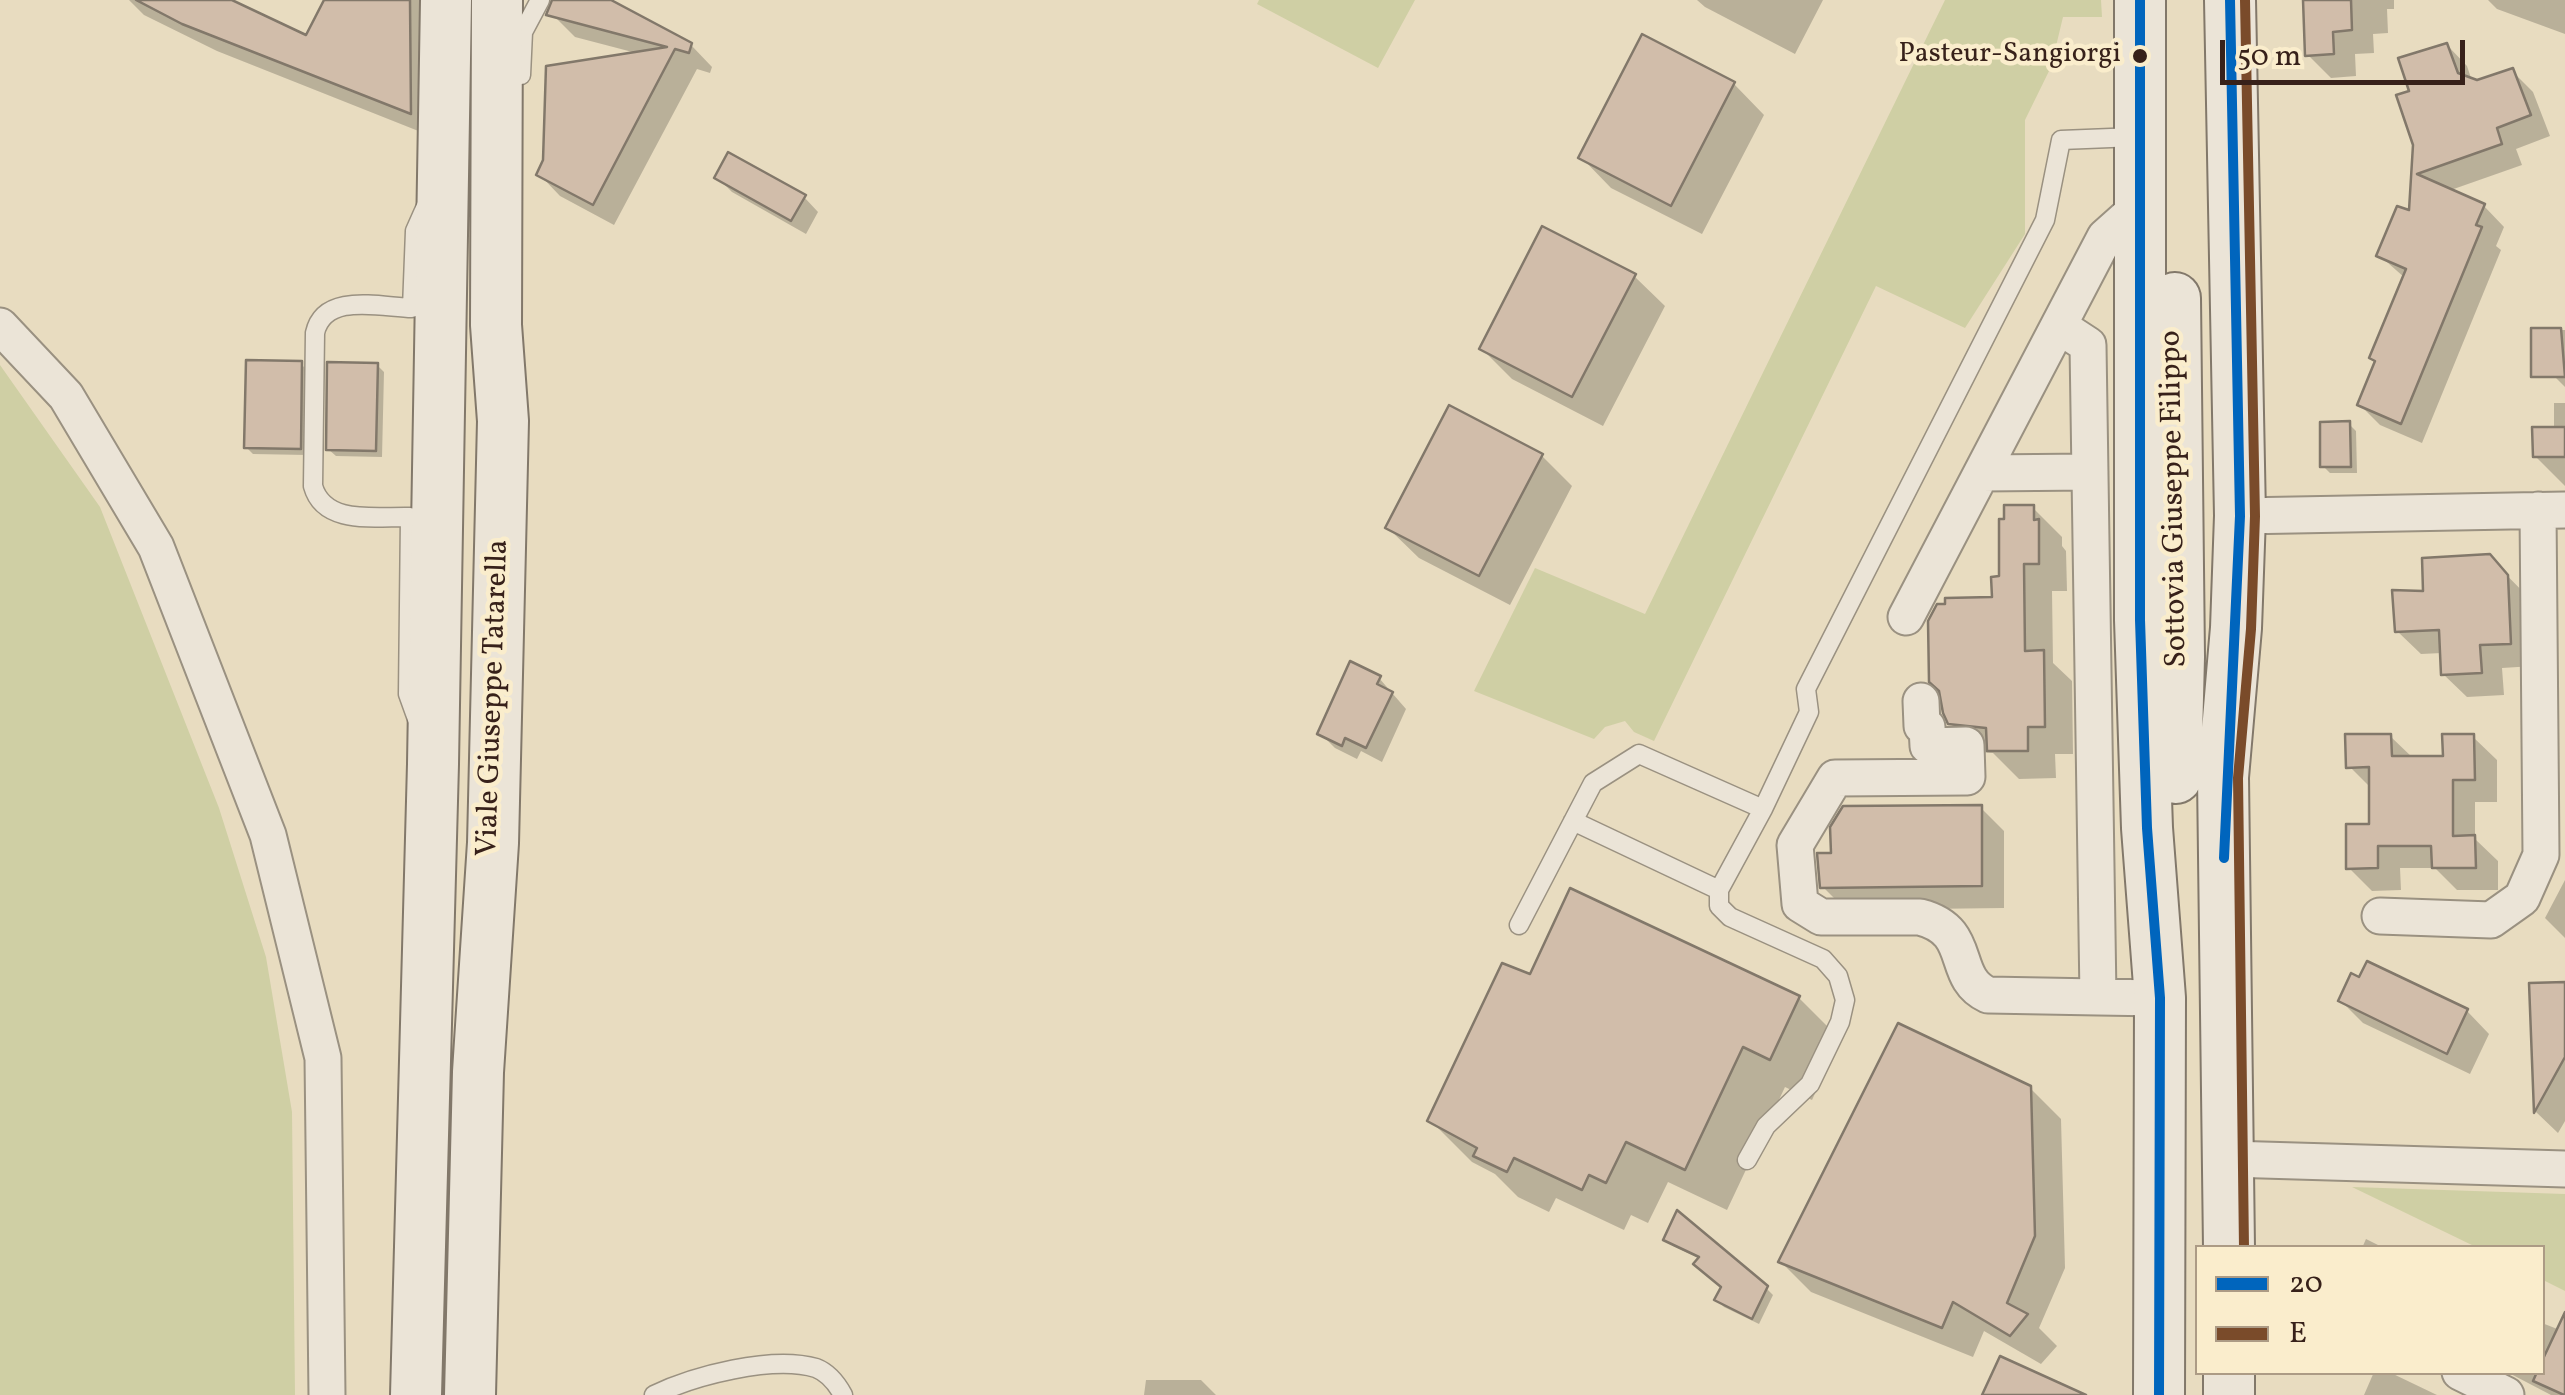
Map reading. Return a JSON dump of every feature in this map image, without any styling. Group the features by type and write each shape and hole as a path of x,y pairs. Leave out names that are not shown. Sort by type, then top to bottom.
{"main road":[{"name":"Viale Giuseppe Tatarella","path":"416,1395 433,753 446,0"},
{"name":"Viale Giuseppe Tatarella","path":"470,1395 478,1072 492,843 503,421 496,325 507,140 496,0"},
{"path":"2140,0 2140,620 2147,828 2160,998 2159,1395"},
{"name":"Sottovia Giuseppe Filippo","path":"2160,998 2176,809 2179,657 2171,0"},
{"name":"Sottovia Giuseppe Filippo","path":"2198,0 2208,600 2223,778"},
{"path":"2229,1245 2223,778 2236,628 2248,198 2230,0"}],"street":[{"path":"1906,617 2105,236 2142,204"},
{"path":"0,326 66,396 156,547 268,835 324,1058 327,1395"},
{"path":"2059,326 2088,345 2098,997"},
{"path":"1982,473 2090,472"},
{"path":"2240,516 2551,510 2541,856 2522,898 2491,920 2380,916"},
{"path":"1921,701 1928,746 1966,745 1968,777 1835,778 1795,845 1800,904 1821,917 1932,920 1952,935 1973,985 1988,995 2160,998"},
{"path":"2229,1158 2565,1169"},
{"path":"2466,1375 2506,1395"}],"lane":[{"path":"520,85 523,32 540,0"},
{"path":"1747,1160 1766,1126 1810,1084 1840,1022 1845,1000 1838,976 1822,959 1730,917 1719,906 1719,890 1809,712 1806,689 2045,220 2061,140 2142,136"},
{"path":"433,753 408,694 410,517 330,512 316,499 312,486 318,322 328,310 339,306 412,308 415,232 445,162"},
{"path":"1519,926 1593,783 1640,754 1763,809"},
{"path":"1573,821 1719,890"},
{"path":"654,1395 680,1382 720,1371 771,1365 816,1368 834,1380 844,1395"}],"green space":[{"path":"1259,0 1415,0 1378,68 1257,4"},
{"path":"1945,0 2101,0 2102,17 2063,17 2051,67 2025,120 2025,234 1965,328 1876,286 1654,741 1634,732 1625,721 1605,727 1594,739 1474,691 1535,568 1645,614"},
{"path":"0,365 100,507 219,808 266,957 292,1112 295,1395 0,1395"},
{"path":"2352,1187 2565,1194 2565,1291 2545,1281 2545,1245 2472,1245"}],"building":[{"path":"136,0 232,0 306,35 324,0 410,0 411,114 182,24"},
{"path":"552,0 611,0 692,43 689,53 675,49 593,205 536,175 543,160 546,66 667,47 546,15"},
{"path":"2303,0 2351,0 2352,30 2333,32 2334,54 2305,56"},
{"path":"1642,34 1735,82 1671,206 1578,158"},
{"path":"2447,43 2458,73 2477,80 2513,68 2531,115 2497,128 2502,144 2417,174 2485,204 2476,225 2482,227 2401,424 2357,405 2375,361 2369,358 2406,269 2376,256 2397,206 2409,210 2413,145 2396,95 2409,91 2398,58"},
{"path":"728,152 806,195 791,221 714,178"},
{"path":"1542,226 1636,274 1572,397 1479,349"},
{"path":"2531,328 2561,328 2565,377 2531,377"},
{"path":"246,360 302,361 301,449 244,448"},
{"path":"327,362 378,363 376,451 326,450"},
{"path":"1449,405 1543,454 1479,576 1385,528"},
{"path":"2350,421 2351,467 2320,467 2320,422"},
{"path":"2532,427 2565,427 2565,457 2533,457"},
{"path":"2004,505 2034,505 2034,520 2039,519 2039,564 2024,564 2025,651 2044,650 2045,727 2028,727 2028,751 1987,751 1986,728 1948,724 1939,691 1929,682 1928,621 1937,604 1945,604 1945,598 1992,597 1991,577 1999,576 1999,519 2004,519"},
{"path":"2490,554 2508,575 2511,644 2480,645 2482,673 2441,675 2439,630 2395,632 2392,590 2423,591 2422,558"},
{"path":"1350,661 1381,676 1377,684 1393,692 1366,748 1345,738 1342,746 1317,734"},
{"path":"2345,734 2391,734 2392,756 2443,756 2442,734 2474,734 2475,780 2453,780 2453,836 2475,835 2476,868 2432,868 2431,846 2378,846 2378,868 2346,869 2346,824 2369,824 2369,767 2346,768"},
{"path":"1982,805 1982,886 1820,888 1817,853 1831,853 1830,827 1843,806"},
{"path":"1570,888 1800,996 1770,1060 1743,1047 1685,1170 1626,1142 1606,1183 1589,1175 1582,1190 1514,1158 1507,1172 1473,1156 1477,1148 1427,1121 1502,963 1530,974"},
{"path":"2367,961 2468,1009 2447,1054 2338,1001 2351,973 2359,977"},
{"path":"2565,982 2565,1057 2534,1113 2529,983"},
{"path":"1898,1023 2031,1086 2035,1236 2007,1303 2028,1314 2010,1336 1953,1302 1942,1328 1778,1262"},
{"path":"1677,1210 1768,1286 1752,1319 1714,1300 1721,1287 1693,1264 1699,1257 1663,1240"},
{"path":"2565,1312 2565,1395 2533,1381 2536,1375 2545,1375 2545,1355"},
{"path":"2000,1356 2086,1395 1982,1395"}],"transit line":[{"name":"20","path":"2140,0 2140,620 2147,828 2160,998 2159,1395"},
{"name":"20","path":"2224,858 2240,516 2230,0"},
{"name":"E","path":"2244,1245 2238,778 2251,629 2255,516 2245,0"}],"place":[{"name":"Pasteur-Sangiorgi","path":"2140,56"}]}
